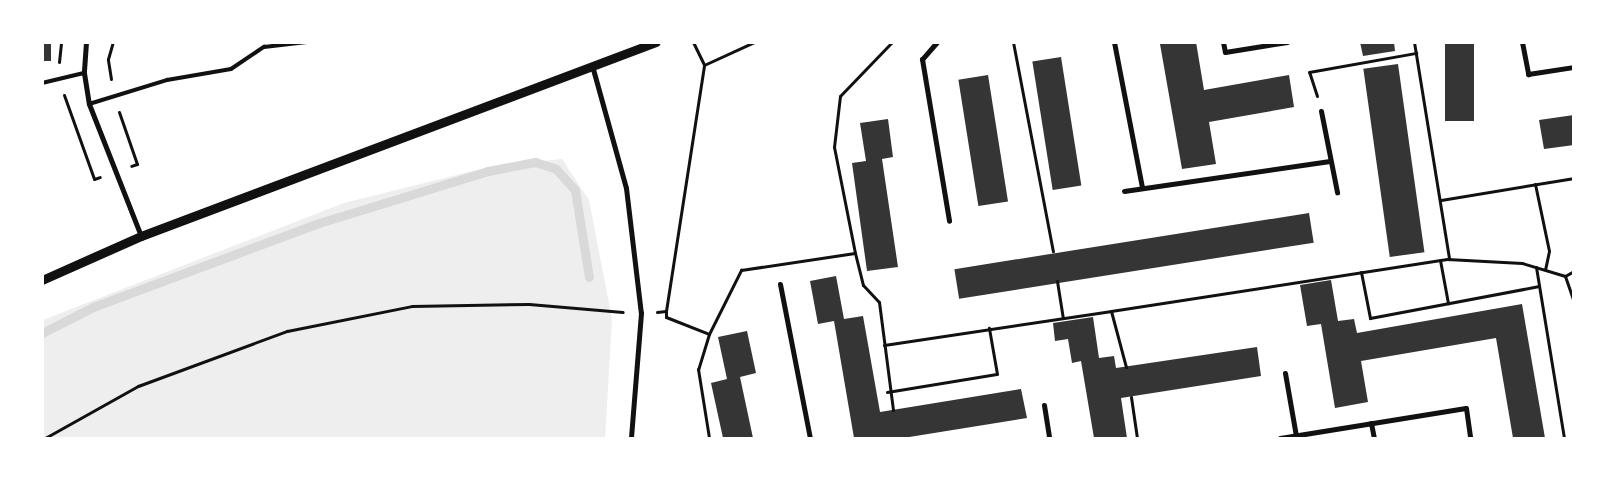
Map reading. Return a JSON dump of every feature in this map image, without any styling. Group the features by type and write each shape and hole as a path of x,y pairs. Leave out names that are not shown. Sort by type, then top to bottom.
{"street":[{"path":"86,42 84,73 89,104 140,236"},
{"path":"42,280 140,236 593,70 656,42"},
{"path":"937,42 922,59 949,221"},
{"path":"1114,42 1142,187"},
{"path":"1223,42 1225,52 1287,42"},
{"path":"1522,42 1528,74 1574,68"},
{"path":"593,70 626,188 641,313 631,438"},
{"path":"1321,112 1337,192"},
{"path":"1124,191 1330,161"},
{"path":"780,284 810,438"},
{"path":"1285,373 1296,436"},
{"path":"1044,405 1049,438"},
{"path":"1280,438 1466,408 1470,438"},
{"path":"1371,423 1374,438"}],"lane":[{"path":"89,104 167,80 231,70 264,47 307,42"},
{"path":"42,83 84,73"}],"path":[{"path":"693,42 704,65 666,317 710,334"},
{"path":"704,65 754,42"},
{"path":"892,42 840,96 834,147 863,285 879,302 893,410"},
{"path":"1013,42 1052,251"},
{"path":"1414,42 1441,200 1448,258"},
{"path":"1321,112 1309,72 1416,53"},
{"path":"1441,200 1574,178"},
{"path":"1535,184 1549,251 1544,270"},
{"path":"709,438 698,370 710,334 741,270 855,253"},
{"path":"884,344 1111,311 1448,258 1536,267 1565,276 1574,271"},
{"path":"1440,260 1448,303"},
{"path":"1536,267 1564,438"},
{"path":"1362,272 1370,318 1539,286"},
{"path":"1565,276 1574,302"},
{"path":"1058,281 1063,318"},
{"path":"45,438 138,386 287,331 412,306 529,304 641,313 666,311"},
{"path":"1111,311 1126,368"},
{"path":"887,392 997,374 990,328"},
{"path":"1131,397 1137,438"}],"shaded area":[{"path":"562,159 589,200 612,319 605,438 43,438 43,320 344,203 493,166"}],"building":[{"path":"42,42 51,42 51,61 42,61"},
{"path":"1196,42 1204,90 1289,75 1294,107 1209,122 1216,164 1182,169 1160,44"},
{"path":"1360,42 1394,42 1395,51 1363,56"},
{"path":"1445,42 1474,42 1474,121 1445,121"},
{"path":"1061,57 1081,185 1053,190 1032,62"},
{"path":"1398,64 1424,252 1390,257 1363,69"},
{"path":"988,75 1008,201 978,206 958,80"},
{"path":"1574,115 1574,145 1544,149 1539,120"},
{"path":"888,119 893,157 882,159 898,267 867,271 852,163 866,161 860,123"},
{"path":"1309,213 1314,243 959,299 954,269"},
{"path":"836,276 844,319 863,316 880,412 1021,389 1027,418 903,438 854,438 834,321 818,324 810,281"},
{"path":"1331,280 1338,321 1354,319 1357,333 1522,304 1545,438 1513,438 1496,338 1361,361 1368,402 1335,408 1321,324 1307,326 1300,285"},
{"path":"1093,317 1099,358 1114,356 1116,368 1257,347 1261,376 1121,398 1127,438 1094,438 1081,361 1072,363 1068,339 1055,341 1053,323"},
{"path":"747,331 756,373 740,377 753,438 723,438 711,383 727,379 718,337"}],"waterway":[{"path":"42,333 93,307 319,223 488,171 535,162 556,169 575,190 589,277"}]}
